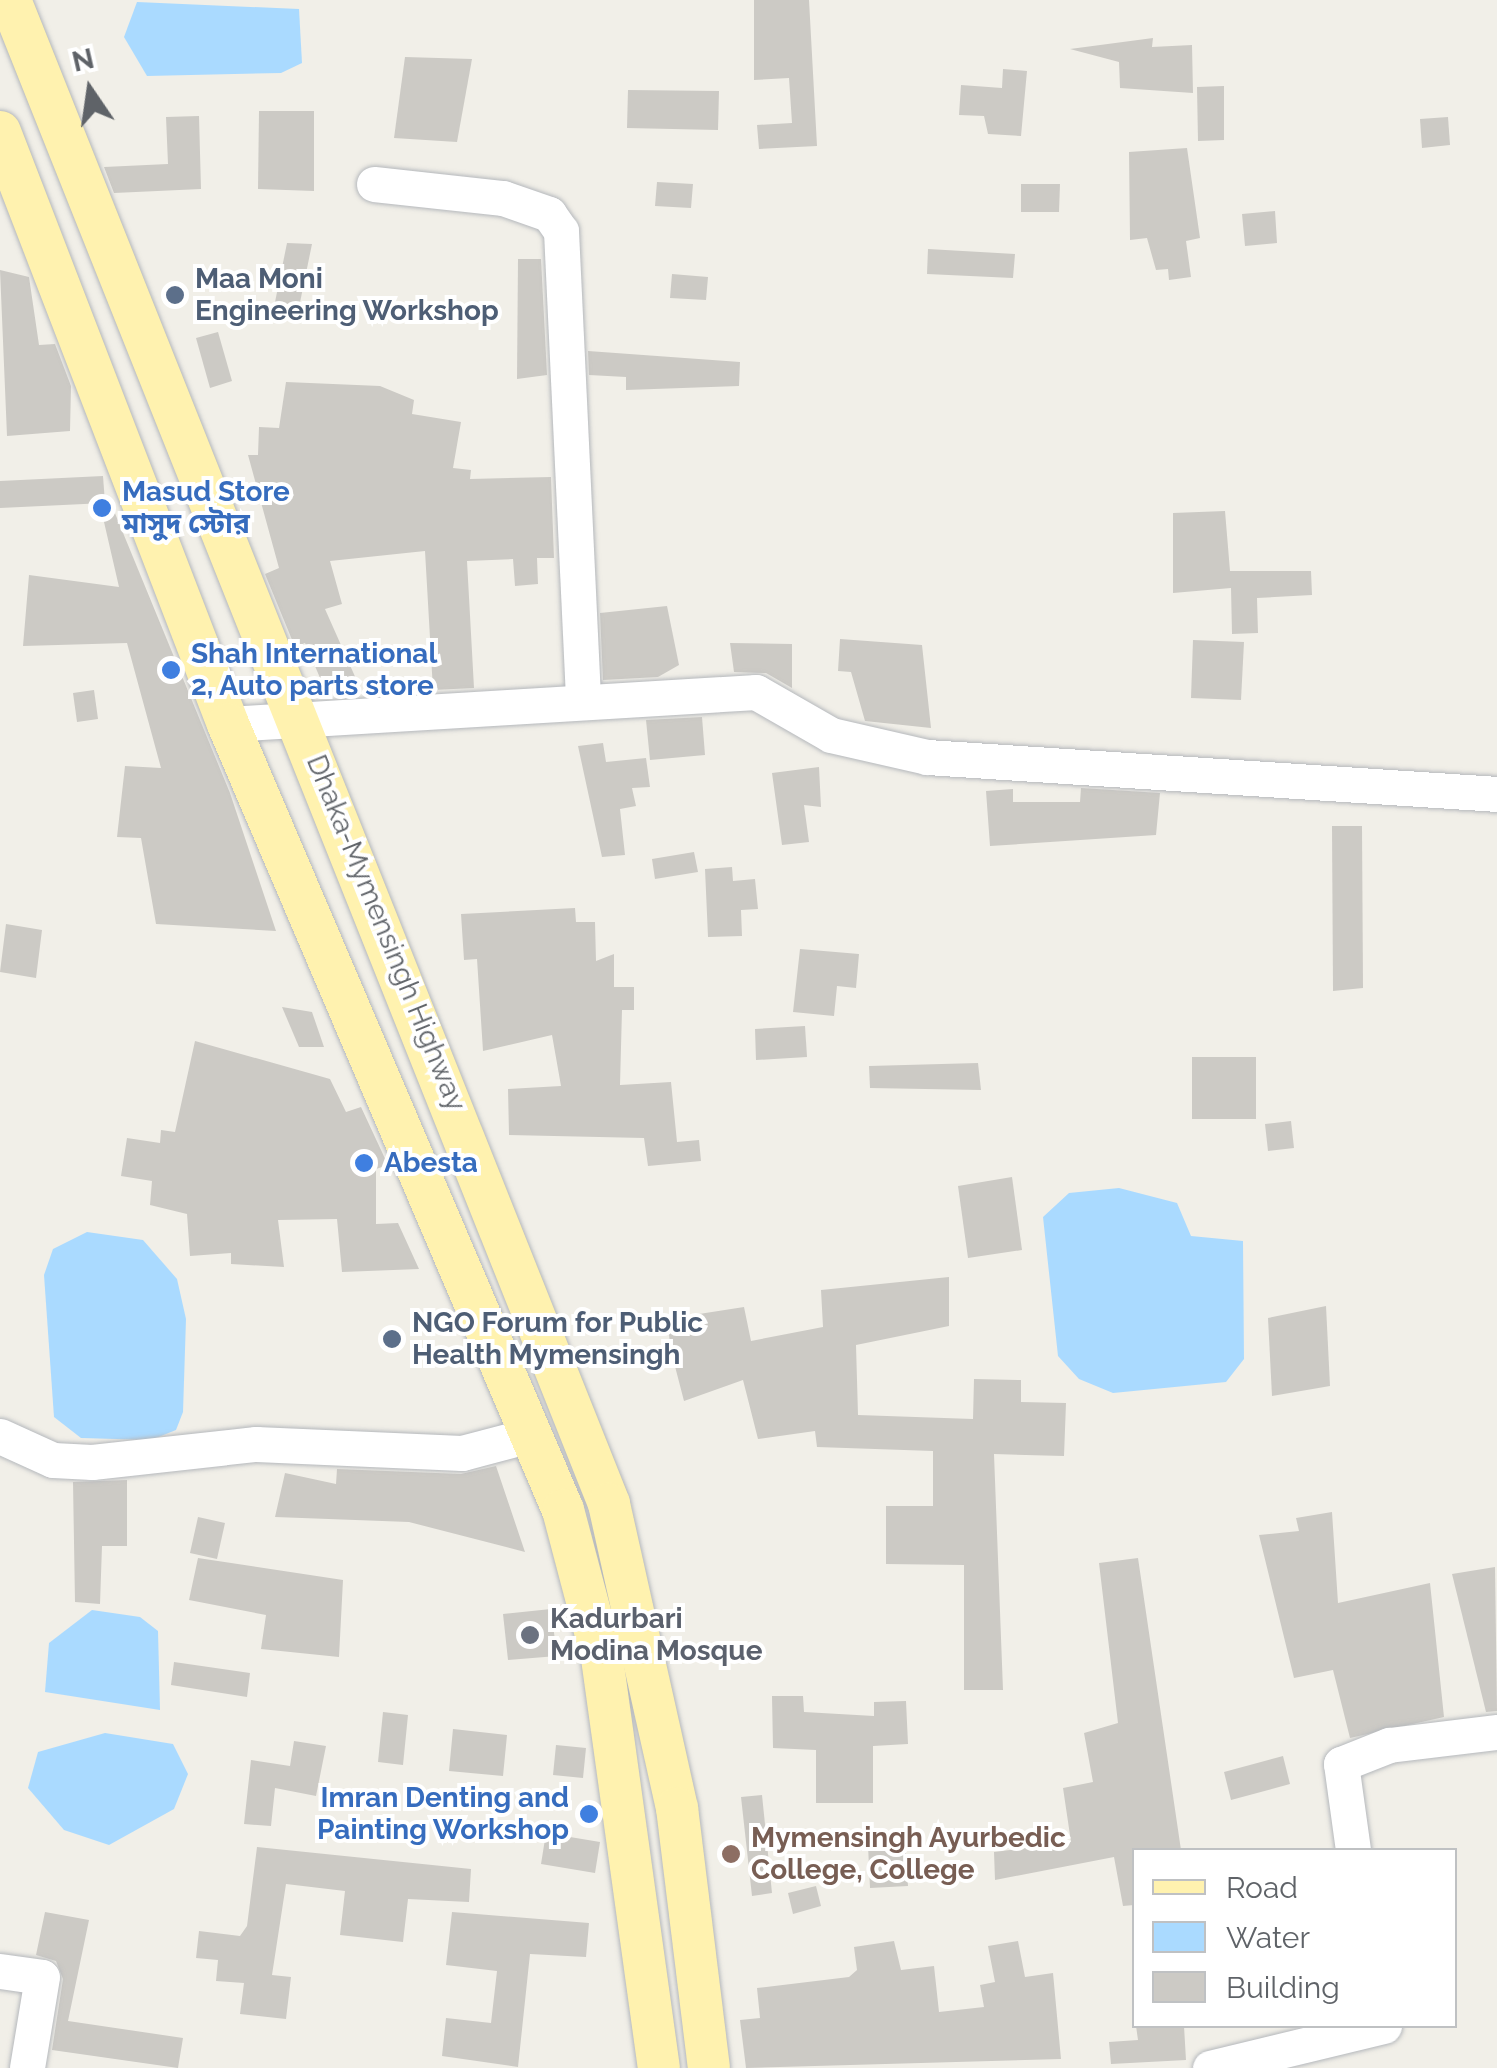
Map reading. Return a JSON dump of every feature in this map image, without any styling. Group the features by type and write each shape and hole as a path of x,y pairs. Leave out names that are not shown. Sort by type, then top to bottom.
{"main road":[{"name":"Dhaka-Mymensingh Highway","path":"10,0 301,719 609,1504 677,1808 710,2068"},
{"name":"Dhaka-Mymensingh Highway","path":"0,132 228,724 534,1434 602,1658 659,2068"}],"street":[{"path":"374,184 503,198 549,214 561,232 583,698"},
{"path":"228,724 583,698 756,692 831,735 926,757 1497,794"},
{"path":"0,1436 54,1460 92,1462 256,1444 462,1452 534,1434"},
{"path":"1354,1848 1341,1764 1390,1745 1497,1732"},
{"path":"0,1971 42,1978 27,2068"},
{"path":"1210,2068 1376,2028"}],"water":[{"path":"137,2 299,9 302,63 281,73 147,76 124,37"},
{"path":"1119,1188 1177,1203 1191,1236 1243,1241 1244,1359 1226,1382 1113,1393 1079,1379 1058,1356 1043,1217 1069,1193"},
{"path":"87,1232 143,1240 177,1279 186,1319 183,1412 176,1430 151,1440 81,1438 54,1417 44,1275 53,1249"},
{"path":"92,1610 140,1617 158,1631 160,1710 45,1692 49,1643"},
{"path":"105,1733 173,1744 188,1774 174,1809 109,1845 64,1830 28,1788 38,1752"}],"building":[{"path":"754,0 809,0 817,146 759,149 757,125 792,123 789,78 754,80"},
{"path":"1153,38 1152,47 1192,45 1193,93 1120,88 1119,62 1070,49"},
{"path":"405,57 472,59 457,142 394,138"},
{"path":"1003,69 1027,71 1021,136 988,134 984,116 959,115 961,85 1002,88"},
{"path":"1224,86 1224,140 1198,141 1197,87"},
{"path":"628,90 719,91 718,130 627,128"},
{"path":"259,111 314,111 314,191 258,189"},
{"path":"199,116 201,189 114,193 104,167 168,164 166,117"},
{"path":"1448,117 1450,145 1422,148 1420,119"},
{"path":"1187,148 1200,238 1186,241 1191,277 1169,280 1168,269 1156,270 1147,238 1130,240 1129,152"},
{"path":"657,182 693,184 691,208 655,206"},
{"path":"1021,184 1060,184 1059,212 1021,212"},
{"path":"1275,211 1277,243 1245,246 1242,214"},
{"path":"287,243 312,244 297,317 273,312"},
{"path":"928,249 1015,254 1013,278 927,274"},
{"path":"518,259 541,259 547,375 517,379"},
{"path":"0,270 29,277 39,345 55,344 71,386 70,431 7,436"},
{"path":"672,274 708,277 706,300 670,298"},
{"path":"218,332 232,381 210,388 196,338"},
{"path":"588,351 740,362 739,386 626,390 626,377 589,375"},
{"path":"286,382 380,386 414,400 412,414 461,422 453,468 471,470 470,479 551,477 554,558 537,558 538,584 515,586 513,559 467,561 474,688 433,690 425,551 330,561 342,604 325,609 357,681 327,694 305,643 295,647 265,574 279,568 248,455 258,455 259,427 279,428"},
{"path":"103,476 105,503 0,508 0,481"},
{"path":"112,506 230,793 276,931 156,924 141,838 117,837 125,766 161,768 127,643 23,646 29,575 119,587 101,509"},
{"path":"1225,511 1230,571 1311,571 1312,595 1257,598 1258,633 1232,634 1231,588 1173,593 1173,513"},
{"path":"667,606 679,665 658,677 603,680 600,613"},
{"path":"840,639 922,645 931,728 865,721 851,672 838,671"},
{"path":"1193,640 1244,642 1241,700 1191,698"},
{"path":"730,643 792,644 792,688 766,673 734,672"},
{"path":"94,690 98,719 77,722 73,693"},
{"path":"702,717 705,755 650,760 646,720"},
{"path":"603,743 606,762 646,758 650,787 632,788 636,806 620,809 625,855 602,857 578,746"},
{"path":"819,767 821,807 804,805 809,842 782,845 772,773"},
{"path":"1081,788 1160,793 1156,835 990,846 986,791 1013,789 1013,802 1080,802"},
{"path":"1332,826 1362,826 1363,988 1333,991"},
{"path":"694,852 698,872 655,879 652,859"},
{"path":"732,867 733,881 755,879 758,909 741,910 742,936 708,937 705,869"},
{"path":"575,908 576,922 595,922 596,961 614,954 614,987 634,987 634,1010 622,1010 620,1085 671,1082 677,1142 699,1140 701,1161 648,1166 644,1138 509,1135 508,1089 561,1086 552,1035 483,1051 477,959 464,960 461,914"},
{"path":"6,924 42,930 36,978 0,972"},
{"path":"800,949 859,954 856,988 837,986 834,1016 793,1012"},
{"path":"282,1007 312,1012 324,1047 299,1047"},
{"path":"805,1026 807,1057 756,1060 755,1029"},
{"path":"195,1041 330,1079 346,1112 361,1107 388,1165 376,1169 376,1224 398,1223 419,1269 342,1272 337,1219 278,1220 284,1267 231,1264 231,1253 190,1256 187,1214 150,1205 152,1181 121,1176 127,1138 160,1143 161,1130 175,1132"},
{"path":"1192,1057 1256,1057 1256,1119 1192,1119"},
{"path":"978,1063 981,1090 870,1088 869,1066"},
{"path":"1291,1121 1294,1148 1268,1151 1265,1124"},
{"path":"1012,1177 1022,1250 968,1258 958,1186"},
{"path":"949,1277 949,1326 856,1345 858,1415 973,1419 974,1379 1021,1380 1021,1402 1066,1403 1064,1456 994,1454 1003,1690 964,1690 964,1565 886,1564 886,1506 933,1506 933,1451 817,1447 815,1431 758,1439 743,1380 684,1401 671,1351 667,1319 744,1307 751,1341 823,1327 821,1290"},
{"path":"1326,1306 1330,1386 1272,1396 1268,1318"},
{"path":"496,1466 525,1552 409,1522 275,1517 285,1473 336,1484 337,1469 461,1474"},
{"path":"127,1480 127,1546 102,1546 100,1604 75,1602 73,1482"},
{"path":"1332,1512 1338,1603 1430,1583 1444,1717 1350,1738 1333,1670 1294,1678 1259,1535 1299,1531 1296,1518"},
{"path":"198,1517 225,1523 217,1559 190,1553"},
{"path":"198,1558 343,1580 339,1657 261,1649 266,1615 189,1600"},
{"path":"1138,1558 1181,1848 1132,1848 1132,1905 1123,1906 1114,1857 995,1880 994,1852 1071,1842 1063,1788 1093,1782 1084,1733 1118,1723 1099,1563"},
{"path":"1495,1567 1497,1711 1486,1712 1452,1574"},
{"name":"Kadurbari Modina Mosque","path":"551,1609 557,1656 508,1660 503,1614"},
{"path":"174,1662 250,1673 247,1697 171,1685"},
{"path":"772,1696 803,1696 804,1712 874,1716 874,1702 906,1701 908,1744 873,1746 873,1803 816,1803 816,1750 773,1748"},
{"path":"383,1712 408,1715 403,1765 378,1762"},
{"path":"453,1729 507,1735 503,1776 449,1771"},
{"path":"294,1741 326,1746 316,1796 275,1788 271,1826 244,1824 251,1760 290,1766"},
{"path":"556,1745 586,1748 583,1778 553,1775"},
{"path":"1283,1756 1290,1784 1231,1800 1224,1772"},
{"path":"762,1795 772,1893 752,1896 741,1797"},
{"path":"546,1833 600,1842 595,1873 541,1864"},
{"path":"905,1843 908,1886 870,1888 868,1845"},
{"path":"257,1847 471,1869 469,1902 408,1899 403,1942 340,1935 345,1891 286,1884 272,1975 291,1977 286,2019 240,2014 244,1983 216,1981 218,1960 196,1958 199,1931 240,1936 247,1926"},
{"path":"816,1886 821,1906 793,1914 788,1893"},
{"path":"45,1912 89,1920 68,2021 183,2038 178,2068 52,2050 63,1979 56,1961 36,1955"},
{"path":"452,1912 589,1923 586,1957 530,1954 518,2067 442,2056 446,2018 491,2023 497,1971 446,1965"},
{"path":"894,1941 901,1970 934,1966 939,2012 984,2007 980,1985 995,1982 988,1946 1018,1941 1025,1977 1053,1973 1061,2059 746,2068 740,2020 760,2018 757,1988 849,1977 857,1970 854,1947"},
{"path":"1136,2028 1184,2028 1186,2060 1111,2064 1109,2042 1138,2040"}],"place":[{"name":"Maa Moni Engineering Workshop","path":"175,295"},
{"name":"Masud Store মাসুদ স্টোর","path":"102,508"},
{"name":"Shah International 2, Auto parts store","path":"171,670"},
{"name":"Abesta","path":"364,1163"},
{"name":"NGO Forum for Public Health Mymensingh","path":"392,1339"},
{"name":"Kadurbari Modina Mosque","path":"530,1635"},
{"name":"Imran Denting and Painting Workshop","path":"589,1814"},
{"name":"Mymensingh Ayurbedic College, College","path":"731,1854"}]}
